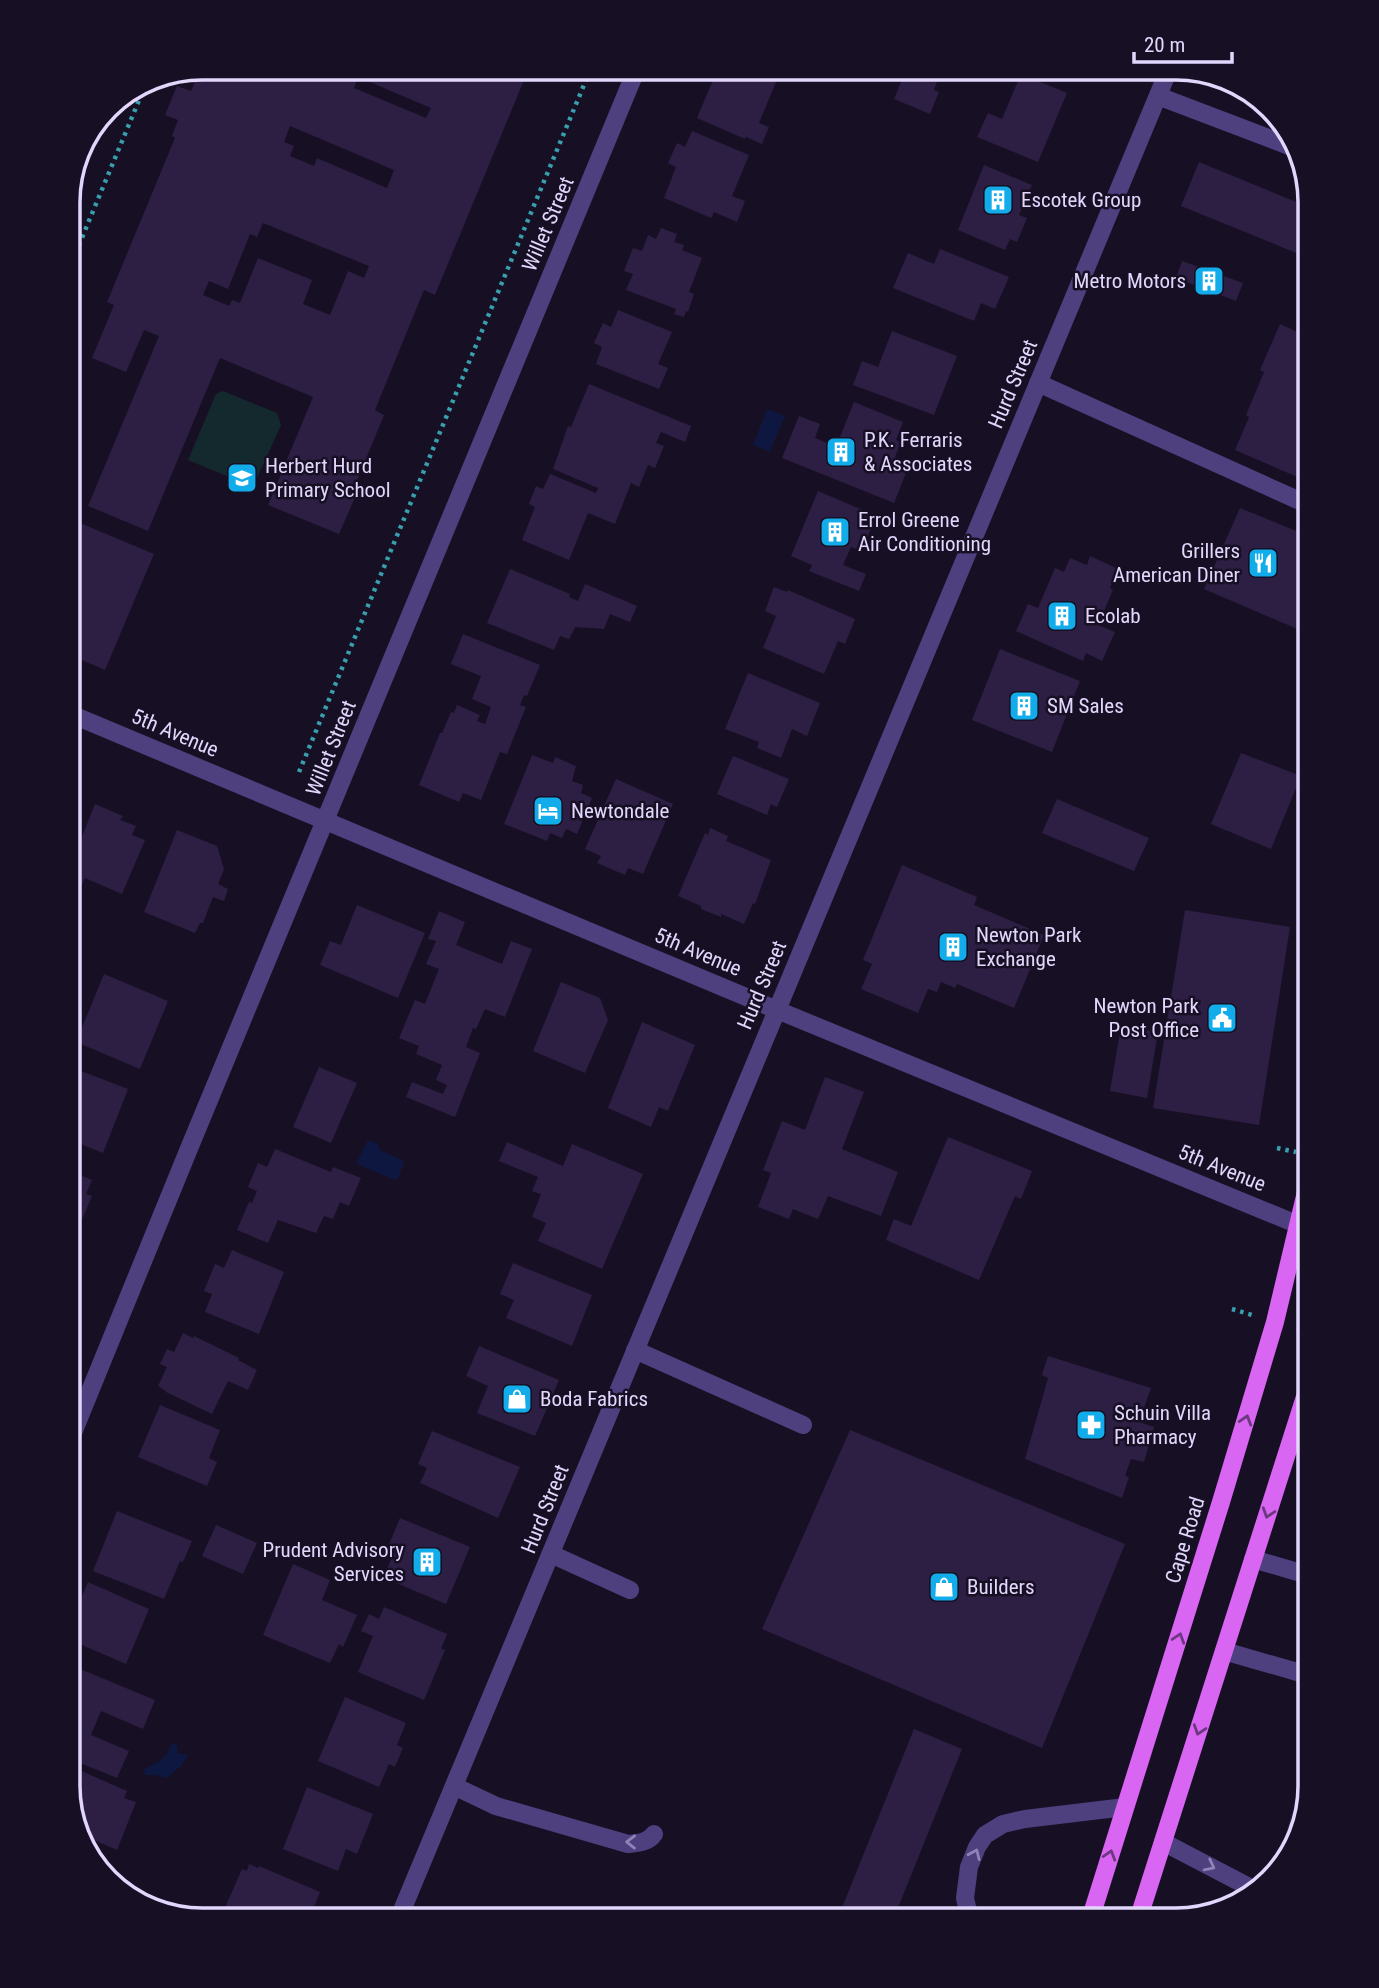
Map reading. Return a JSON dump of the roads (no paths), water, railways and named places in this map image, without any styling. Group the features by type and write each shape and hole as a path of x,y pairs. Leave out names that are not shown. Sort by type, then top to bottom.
{"main road":[{"name":"Cape Road","path":"1094,1908 1222,1502 1298,1249"},
{"path":"1142,1908 1298,1419"}],"street":[{"name":"Willet Street","path":"80,1415 632,80"},
{"name":"Hurd Street","path":"403,1907 1164,81"},
{"path":"1158,96 1283,144"},
{"path":"1038,383 1298,500"},
{"name":"5th Avenue","path":"81,718 777,1010 1298,1224"},
{"path":"635,1350 803,1425"},
{"path":"551,1554 630,1590"},
{"path":"1253,1559 1298,1572"},
{"path":"1224,1651 1298,1672"},
{"path":"454,1786 496,1805 628,1844 643,1842 654,1834"},
{"path":"967,1908 965,1898 969,1867 985,1835 1003,1824 1025,1819 1125,1807"},
{"path":"1163,1842 1245,1886"}],"water":[{"path":"767,409 785,416 770,452 753,445"},
{"path":"368,1140 378,1144 380,1150 404,1161 398,1179 359,1165 357,1162"},
{"path":"173,1742 177,1746 178,1754 188,1756 181,1766 167,1778 145,1775 143,1770 160,1761"}],"place":[{"name":"Escotek Group","path":"998,200"},
{"name":"Metro Motors","path":"1209,281"},
{"name":"P.K. Ferraris & Associates","path":"841,452"},
{"name":"Herbert Hurd Primary School","path":"242,478"},
{"name":"Errol Greene Air Conditioning","path":"835,532"},
{"name":"Grillers American Diner","path":"1263,563"},
{"name":"Ecolab","path":"1062,616"},
{"name":"SM Sales","path":"1024,706"},
{"name":"Newtondale","path":"548,811"},
{"name":"Newton Park Exchange","path":"953,947"},
{"name":"Newton Park Post Office","path":"1222,1018"},
{"name":"Boda Fabrics","path":"517,1399"},
{"name":"Schuin Villa Pharmacy","path":"1091,1425"},
{"name":"Prudent Advisory Services","path":"427,1562"},
{"name":"Builders","path":"944,1587"}]}
